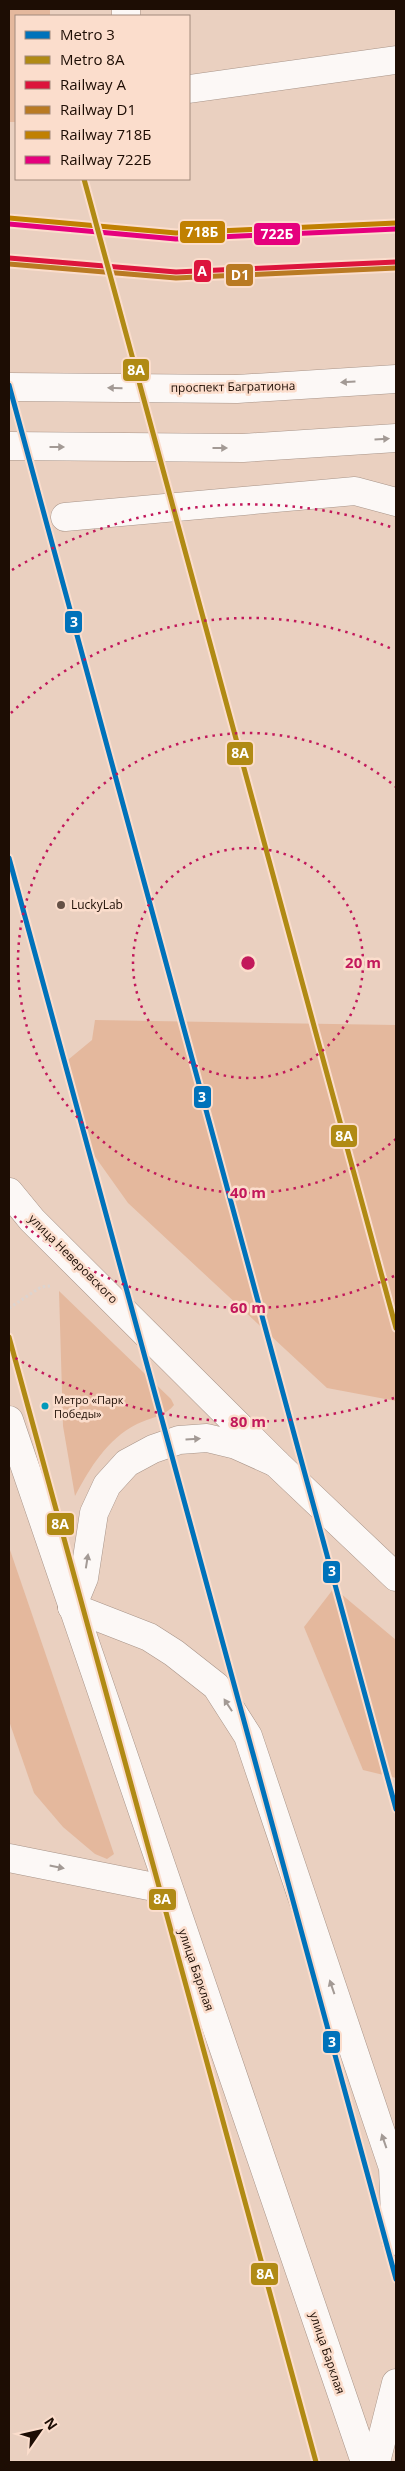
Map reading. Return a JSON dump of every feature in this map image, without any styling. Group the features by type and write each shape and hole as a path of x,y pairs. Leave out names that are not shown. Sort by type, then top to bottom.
{"street":[{"path":"190,89 396,60"},
{"name":"проспект Багратиона","path":"9,387 237,389 396,379"},
{"path":"9,446 243,448 396,438"},
{"path":"65,517 355,491 396,502"},
{"name":"улица Неверовского","path":"9,1192 20,1213 278,1465 396,1577"},
{"name":"улица Барклая","path":"9,1420 365,2462"},
{"path":"278,1465 236,1445 207,1438 179,1440 153,1449 127,1464 107,1485 94,1513 84,1578 72,1607 149,1637 174,1653 216,1686 248,1736 393,2168 396,2241"},
{"path":"9,1858 169,1890"},
{"path":"376,2462 396,2382"}],"path":[{"path":"9,1308 41,1287 54,1286"}],"shaded area":[{"path":"9,9 50,9 50,15 15,15 15,122 9,122"},
{"path":"95,1020 396,1025 396,1401 327,1388 128,1203 91,1151 63,1064 92,1040"},
{"path":"59,1291 171,1399 174,1405 167,1412 126,1430 108,1446 93,1465 75,1496 63,1426"},
{"path":"9,1547 114,1854 107,1859 95,1854 63,1827 34,1793 9,1721"},
{"path":"334,1588 396,1640 396,1778 363,1770 304,1627"}],"metro line":[{"name":"8А","path":"84,180 396,1328"},
{"name":"3","path":"9,385 396,1809"},
{"name":"3","path":"9,858 396,2279"},
{"name":"8А","path":"9,1337 316,2462"}],"rail line":[{"name":"718Б","path":"9,218 176,233 396,223"},
{"name":"722Б","path":"9,224 176,239 396,229"},
{"name":"A","path":"9,258 176,272 396,262"},
{"name":"D1","path":"9,264 176,278 396,268"}],"place":[{"name":"LuckyLab","path":"61,905"},
{"name":"Метро «Парк Победы»","path":"45,1406"}]}
